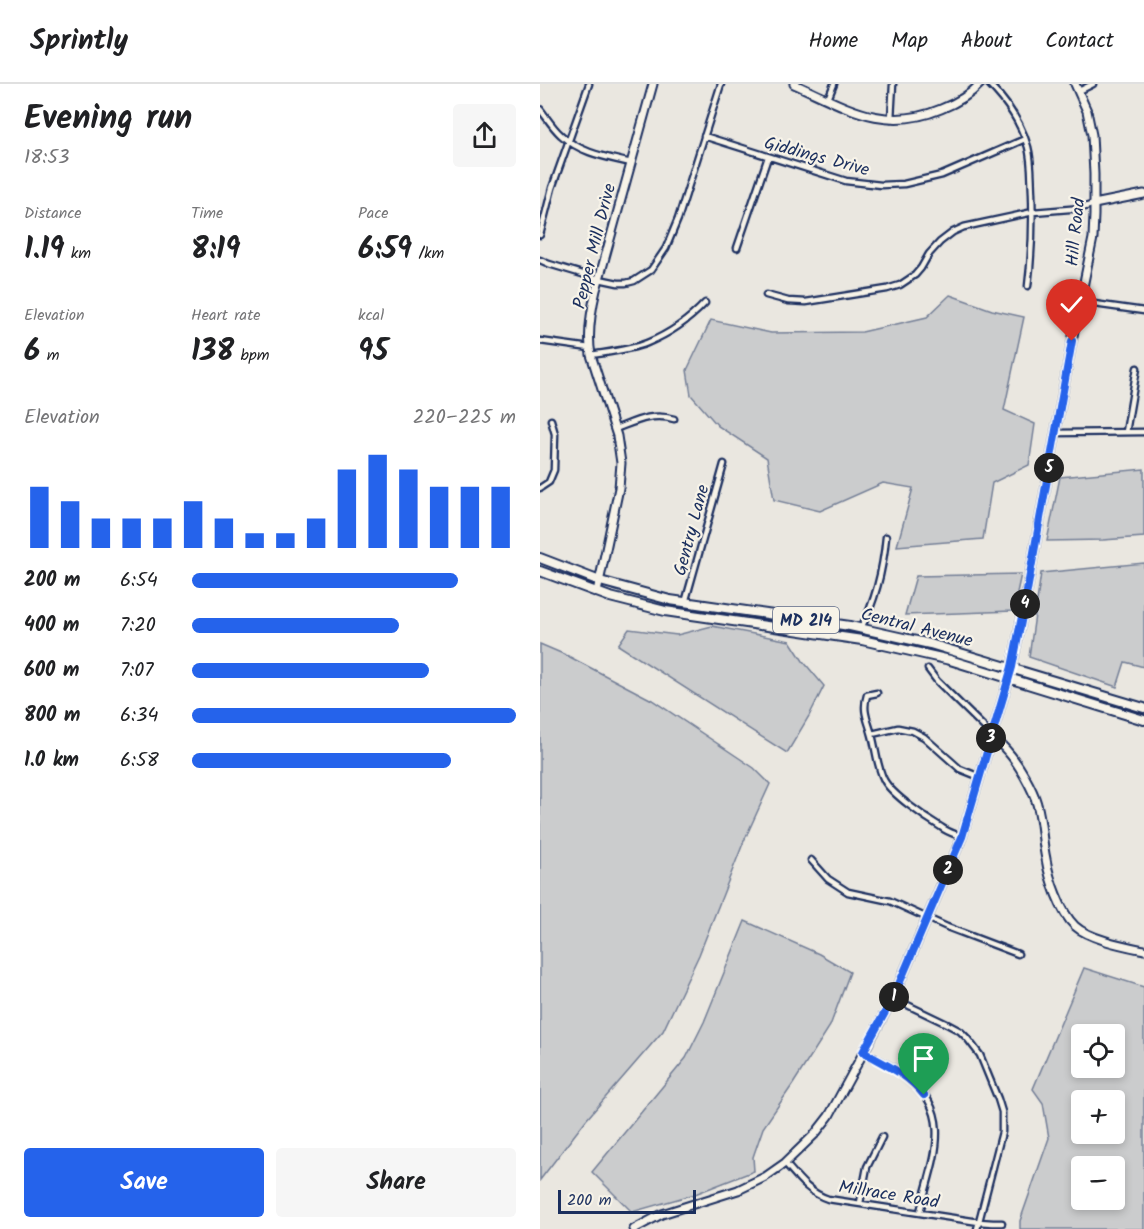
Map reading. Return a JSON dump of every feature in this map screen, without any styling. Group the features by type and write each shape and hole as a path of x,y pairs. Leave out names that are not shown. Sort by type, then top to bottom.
{"main road":[{"name":"Central Avenue","path":"540,558 600,581 685,603 861,628 930,644 1144,708"},
{"name":"Central Avenue","path":"540,571 597,592 686,615 862,640 963,663 1144,720"}],"street":[{"path":"540,235 552,188 589,84"},
{"name":"Pepper Mill Drive","path":"597,592 621,473 621,459 615,429 590,352 592,310 653,84"},
{"path":"540,260 618,283 630,282 654,267 666,248 678,219 721,84"},
{"path":"794,84 866,115 891,119 915,118 954,104 980,84"},
{"path":"828,99 834,84"},
{"path":"891,119 893,84"},
{"path":"989,84 1009,107 1025,139 1030,161 1033,212 1028,286"},
{"path":"1077,87 1093,84"},
{"name":"Hill Road","path":"634,1229 662,1214 738,1190 765,1177 785,1163 823,1124 893,998 962,837 1012,667 1093,238 1092,135 1087,111 1077,87"},
{"path":"540,109 557,132 575,146 631,163"},
{"name":"Giddings Drive","path":"704,136 846,181 873,185 897,185 930,179 1025,139"},
{"path":"737,248 768,157"},
{"path":"766,295 788,301 806,302 887,289 900,285 915,275 933,249 945,238 969,225 1033,212 1082,208 1144,194"},
{"path":"1080,302 1144,310"},
{"path":"540,341 590,352 617,351 646,344 676,328 695,314 705,303"},
{"path":"1126,432 1137,368"},
{"path":"615,429 653,416 674,419"},
{"path":"540,488 549,482 554,470 554,431 551,420"},
{"path":"1055,433 1144,432"},
{"name":"Gentry Lane","path":"685,603 724,464"},
{"path":"861,628 868,616 876,591 886,537"},
{"path":"928,669 1015,761 1037,804 1046,861 1056,893 1068,917 1075,926 1083,931 1123,946 1144,950"},
{"path":"877,693 867,695 864,704 865,714 882,773 888,785 929,820 946,831 962,837"},
{"path":"872,734 898,729 913,731 924,737 960,769 980,777"},
{"path":"811,860 823,875 841,888 855,894 890,901 949,928 1018,954"},
{"path":"893,998 947,1024 968,1038 980,1055 998,1099 1002,1112 1002,1132 977,1229"},
{"path":"863,1052 912,1081 924,1095 935,1116 938,1130 936,1148 920,1212"},
{"path":"860,1203 867,1167 882,1137"},
{"name":"Millrace Road","path":"785,1163 804,1185 818,1195 841,1202 979,1222 1002,1222"}],"shaded area":[{"path":"950,295 992,310 1024,317 1004,410 1035,424 1029,465 992,483 983,539 897,546 913,488 883,483 820,511 774,500 767,458 718,426 691,395 687,370 711,320 771,333 862,332 927,317"},
{"path":"1144,469 1144,537 1047,541 1060,477"},
{"path":"1144,563 1144,667 1125,662 1117,687 1029,657 1041,573"},
{"path":"1021,574 1013,611 905,615 916,576"},
{"path":"712,626 790,641 824,686 787,753 618,645 629,629 677,635"},
{"path":"540,644 652,700 754,768 770,784 744,841 699,955 663,1031 586,1120 540,1180"},
{"path":"745,921 819,954 850,972 830,1026 763,1128 753,1157 754,1171 695,1194 632,1212 592,1172 686,1058 704,1022"},
{"path":"1084,968 1144,987 1144,1229 1020,1229 1020,1221 1049,1138 1043,1103 1033,1089"}],"route":[{"path":"924,1095 906,1076 863,1052 893,998 962,837 1012,667 1072,341"}]}
